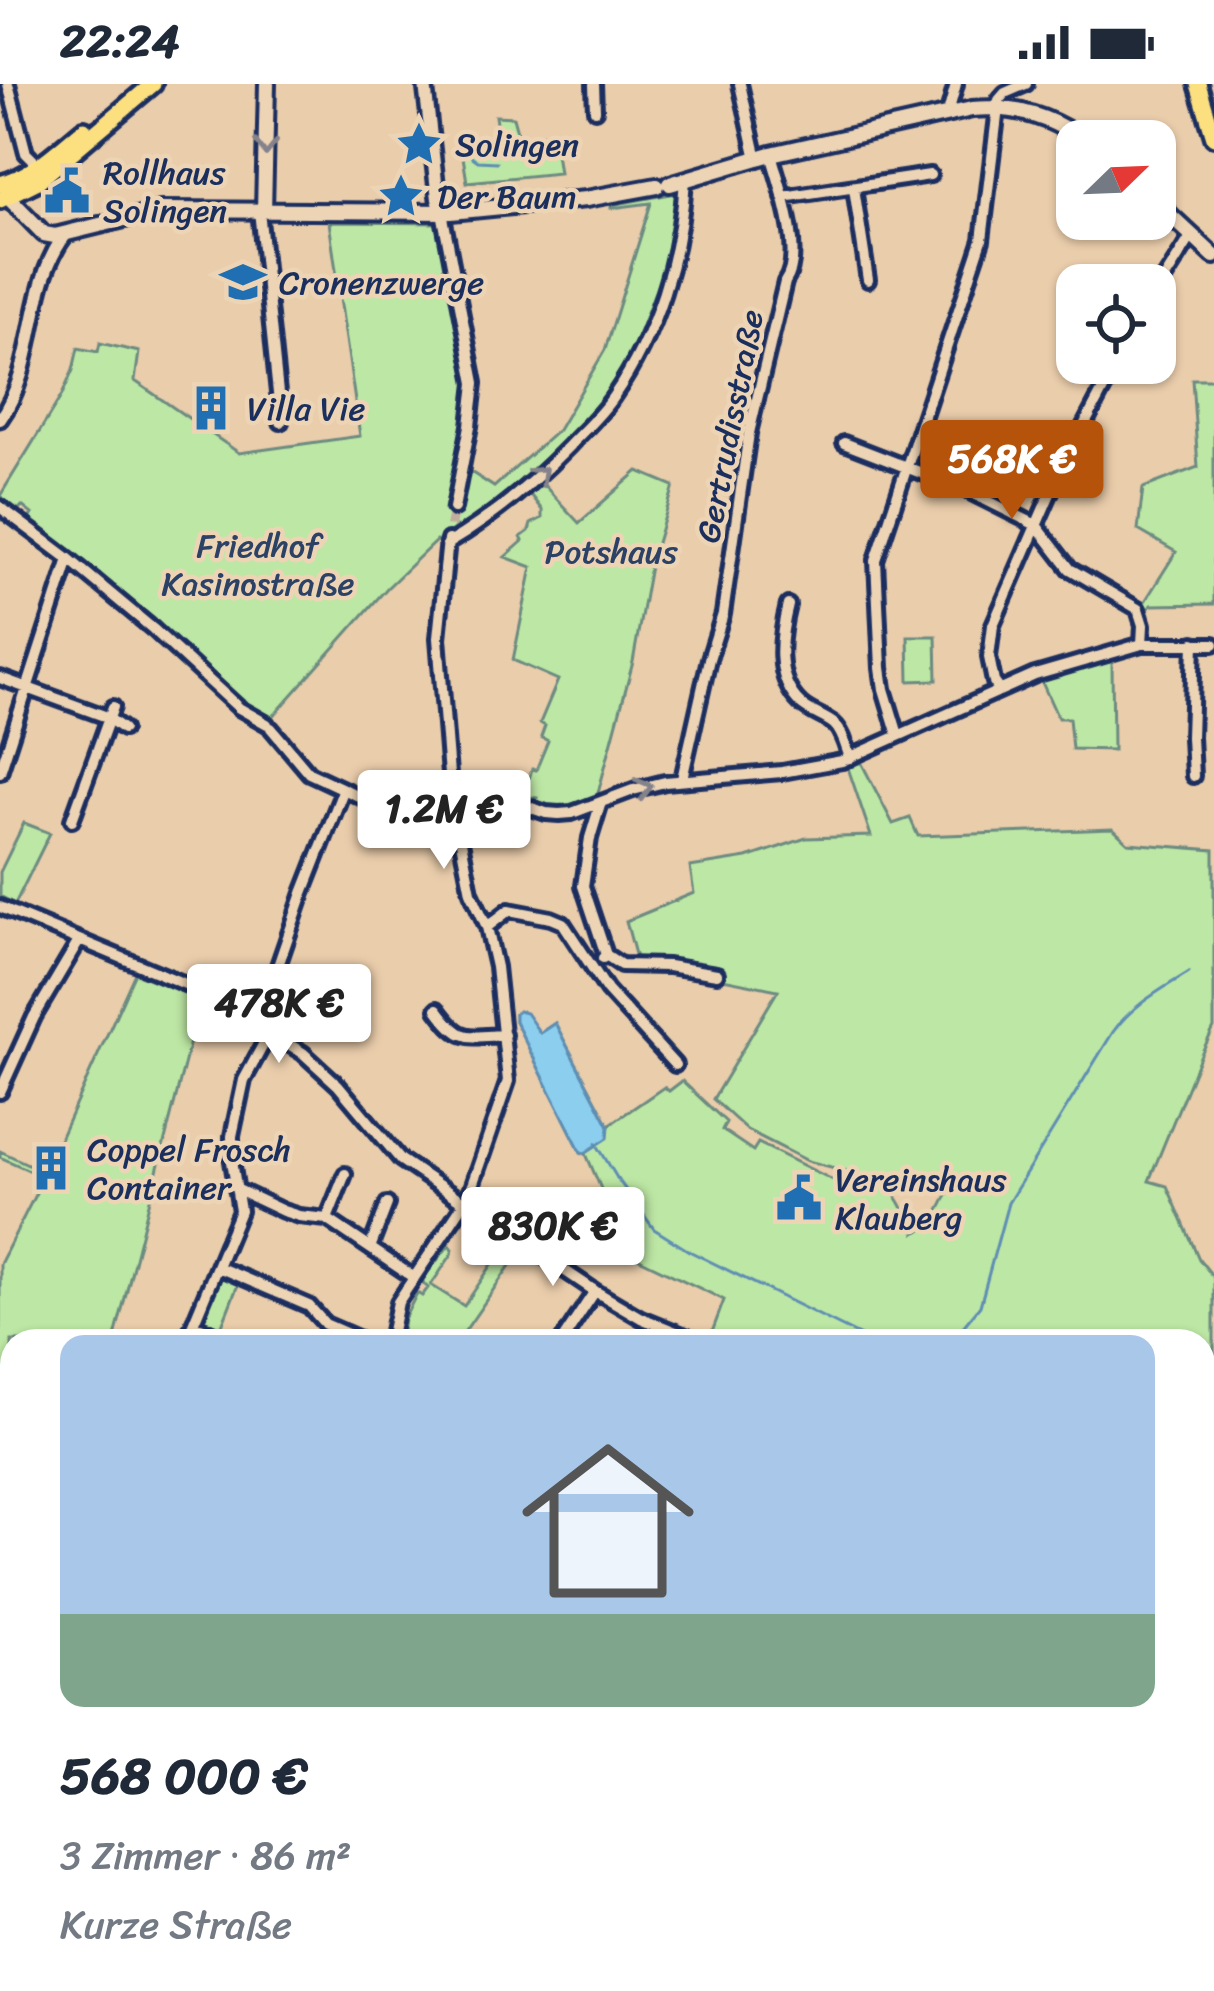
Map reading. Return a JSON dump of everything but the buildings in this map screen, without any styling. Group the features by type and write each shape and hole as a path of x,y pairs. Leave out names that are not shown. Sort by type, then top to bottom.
{"main road":[{"path":"2,192 136,84"},
{"path":"2,192 38,181 153,84"},
{"path":"262,210 267,84"},
{"path":"1198,84 1214,137"},
{"path":"2,192 44,234 65,235 160,210 442,212 586,200 997,105 1056,123"},
{"path":"1176,221 1214,256"}],"street":[{"path":"8,84 26,153 39,166"},
{"path":"425,84 442,212 475,383 454,508"},
{"path":"594,84 596,110"},
{"name":"Gertrudisstraße","path":"682,779 723,614 749,433 793,261 783,197 740,84"},
{"path":"948,113 956,84"},
{"path":"898,735 881,668 876,560 982,240 997,105 1004,93 1026,84"},
{"path":"783,197 930,175"},
{"path":"392,1329 396,1308 413,1277 465,1203 508,1081 496,967 487,927 472,892 451,791 438,638 448,536 484,523 528,487 612,399 636,357 672,268 671,183"},
{"path":"854,188 868,280"},
{"path":"262,210 281,422"},
{"path":"0,419 17,392 41,290 54,251 65,235"},
{"path":"1174,264 1192,236"},
{"path":"999,689 989,656 993,626 1060,473 1106,384"},
{"path":"844,443 968,491 1036,525 1070,569 1138,609 1142,644"},
{"path":"0,507 153,629 239,708 269,726 309,773 373,801 482,791 559,814 682,779 782,772 846,760 1035,674 1142,644 1214,644"},
{"path":"0,772 69,559"},
{"path":"788,605 780,644 785,677 803,707 835,725 846,760"},
{"path":"1193,776 1194,643"},
{"path":"0,678 110,712 123,729"},
{"path":"72,820 110,712"},
{"path":"258,1024 343,791"},
{"path":"602,802 590,838 584,886 606,956 621,965 717,974"},
{"path":"0,907 198,988 303,1053 338,1085 400,1160 653,1329"},
{"path":"487,927 509,910 557,920 567,927 607,990 675,1065"},
{"path":"0,1092 34,1017 80,941"},
{"path":"592,969 606,956"},
{"path":"437,1010 458,1034 504,1036"},
{"path":"191,1329 240,1211 232,1136 237,1105 244,1080 270,1032"},
{"path":"327,1219 346,1174"},
{"path":"236,1189 283,1211 327,1219 413,1277"},
{"path":"370,1248 387,1204"},
{"path":"218,1267 309,1306 336,1329"},
{"path":"570,1329 595,1291"},
{"path":"193,1324 204,1329"}],"green space":[{"path":"495,116 513,117 519,139 553,133 559,173 467,182 461,144 499,142"},
{"name":"Friedhof Kasinostraße","path":"676,193 665,265 628,362 592,418 481,519 459,532 456,527 436,541 387,588 270,720 235,697 155,620 29,519 32,514 0,496 62,395 78,348 98,352 100,343 139,352 135,381 239,453 360,436 329,222 442,223 472,386 445,508 458,507 466,469 494,487 558,430 605,350 651,203 611,205"},
{"path":"1192,379 1214,379 1214,604 1151,605 1148,610 1142,606 1176,552 1138,530 1143,488 1198,467"},
{"name":"Potshaus","path":"638,471 674,486 650,566 633,662 597,797 558,808 535,805 537,798 529,802 507,794 506,788 517,791 528,782 532,769 536,770 548,741 541,737 545,726 540,723 558,680 513,660 532,567 505,557 523,541 531,524 542,518 542,510 528,492 541,482 579,523"},
{"path":"908,636 936,636 937,680 909,681"},
{"path":"1112,661 1113,750 1072,749 1069,718 1058,718 1041,680"},
{"path":"860,760 893,824 910,818 918,836 1113,829 1128,843 1214,850 1214,1028 1149,1181 1167,1186 1199,1259 1214,1278 1214,1329 713,1329 724,1300 629,1254 586,1154 515,1014 522,1011 540,1033 555,1023 609,1125 664,1087 669,1091 682,1081 726,1122 722,1130 753,1151 758,1143 841,1184 847,1177 885,1188 897,1198 915,1233 939,1211 948,1192 808,1161 747,1130 713,1099 778,990 637,962 626,921 694,893 690,867 747,858 806,838 871,836 847,765"},
{"path":"24,823 50,833 15,904 0,896 0,872"},
{"path":"135,973 205,1001 194,1026 117,1329 0,1329 0,1264 44,1177 0,1157 0,1151 45,1172"},
{"path":"484,1235 502,1247 506,1242 520,1251 466,1329 403,1329 417,1293 422,1296 428,1288 421,1281 449,1245 452,1254 431,1285 464,1306 495,1260 476,1247"},
{"path":"220,1274 239,1282 220,1329 199,1322"}],"water":[{"path":"518,1011 526,1013 540,1033 555,1023 609,1126 608,1138 585,1153 515,1021"}],"waterway":[{"path":"471,156 497,162"},
{"path":"961,1329 980,1306 1008,1203 1113,1032 1138,1006 1189,972"},
{"path":"596,1143 654,1229 847,1329"}],"tunnel":[{"path":"450,526 454,508"}],"place":[{"name":"Solingen","path":"419,144"},
{"name":"Rollhaus Solingen","path":"67,191"},
{"name":"Der Baum","path":"401,196"},
{"name":"Cronenzwerge","path":"243,282"},
{"name":"Villa Vie","path":"211,408"},
{"name":"Coppel Frosch Container","path":"51,1168"},
{"name":"Vereinshaus Klauberg","path":"799,1198"}]}
